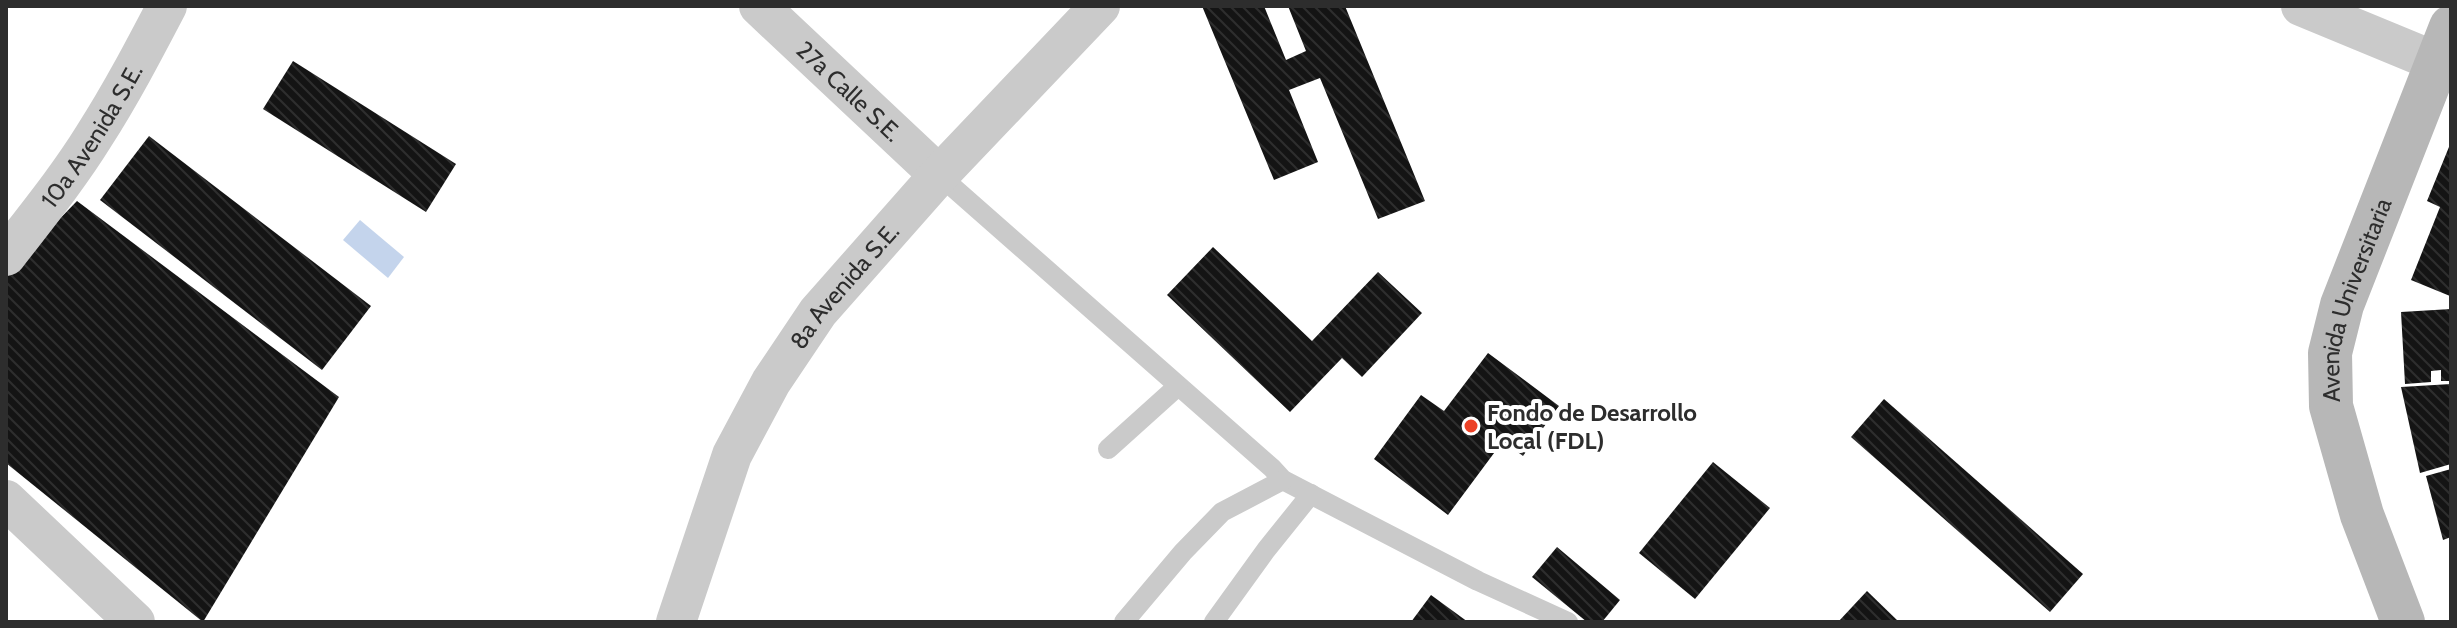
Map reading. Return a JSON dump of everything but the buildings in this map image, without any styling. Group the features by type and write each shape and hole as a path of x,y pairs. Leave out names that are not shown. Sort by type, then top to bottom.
{"street":[{"name":"10a Avenida S.E.","path":"6,256 94,138 167,6"},
{"name":"27a Calle S.E.","path":"759,6 939,175"},
{"name":"8a Avenida S.E.","path":"676,622 732,455 771,382 818,312 939,175 1100,6"},
{"path":"2301,6 2446,52"},
{"name":"Avenida Universitaria","path":"2403,622 2362,515 2331,406 2330,353 2342,305 2446,52"},
{"path":"6,500 135,622"}],"lane":[{"path":"939,175 1283,480 1478,581 1568,622"},
{"path":"1108,449 1178,386"},
{"path":"1124,622 1183,552 1222,512 1283,480"},
{"path":"1214,622 1311,494"}],"water":[{"path":"360,220 404,257 388,278 343,240"}],"place":[{"name":"Fondo de Desarrollo Local (FDL)","path":"1471,426"}]}
